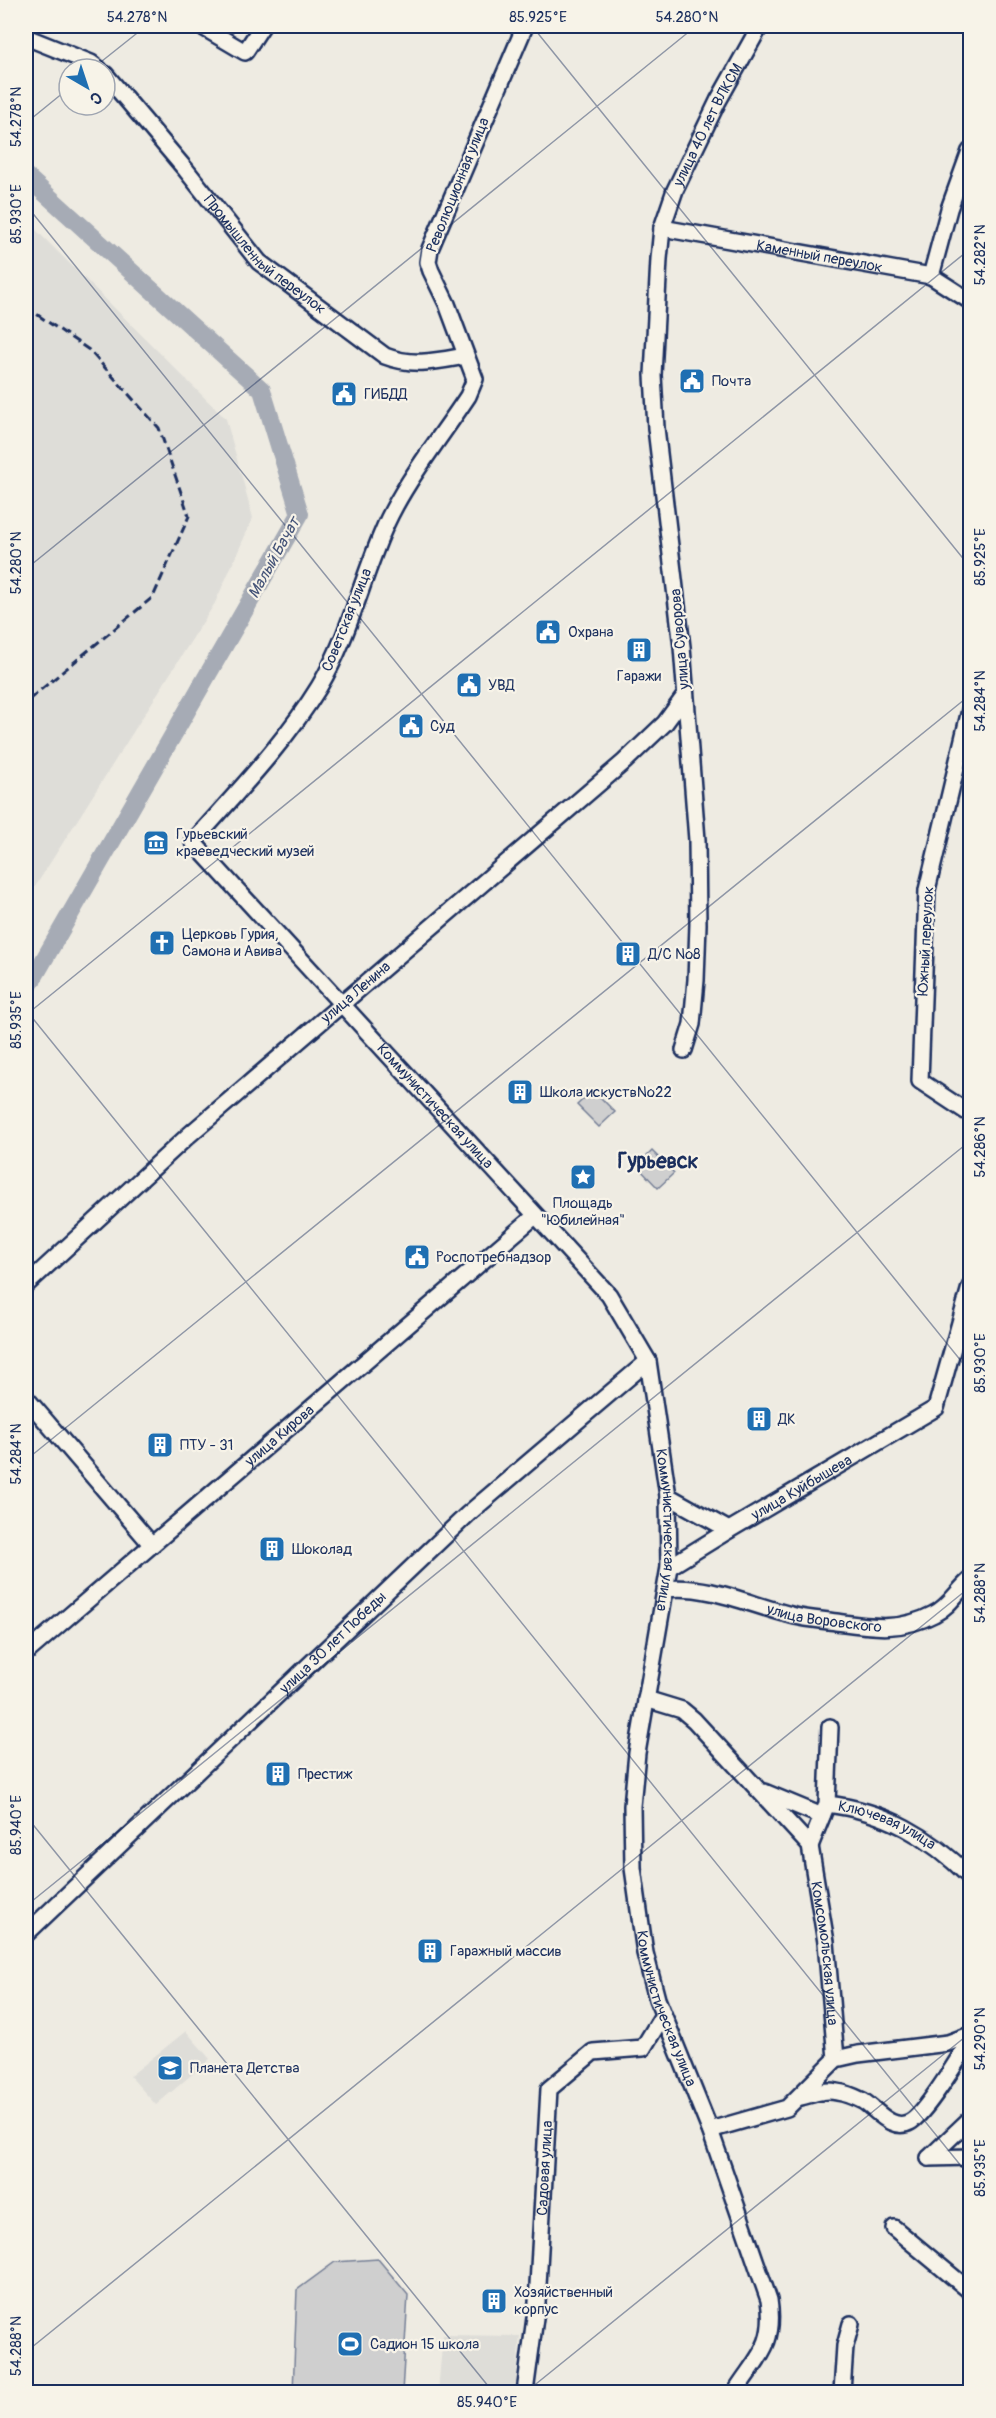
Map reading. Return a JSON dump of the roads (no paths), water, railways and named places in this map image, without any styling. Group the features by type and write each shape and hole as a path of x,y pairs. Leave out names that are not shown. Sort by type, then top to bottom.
{"street":[{"path":"201,26 245,52 262,26"},
{"name":"Революционная улица","path":"475,379 447,304 428,262 430,249 525,26"},
{"name":"улица 40 лет ВЛКСМ","path":"662,228 686,165 718,101 760,26"},
{"path":"26,37 76,57"},
{"name":"Промышленный переулок","path":"117,88 259,262 386,356 400,362 421,364 465,356"},
{"path":"931,276 949,210 970,151"},
{"name":"Каменный переулок","path":"662,228 931,276 970,301"},
{"name":"улица Суворова","path":"662,228 658,259 653,375 656,428 682,647 684,697 696,812 698,924 692,1024 684,1050"},
{"name":"Советская улица","path":"193,842 263,765 319,686 335,656 383,529 405,490 468,396 475,379"},
{"name":"улица Ленина","path":"26,1285 189,1135 624,762 665,723 684,697"},
{"name":"Южный переулок","path":"970,710 927,890 920,1081 970,1114"},
{"name":"Коммунистическая улица","path":"193,842 609,1295 648,1361 668,1496 669,1567 637,1753 632,1806 633,1868 645,1953 663,2015 710,2130 769,2300 772,2319 765,2348 735,2392"},
{"name":"улица Кирова","path":"26,1653 535,1216"},
{"name":"улица Куйбышева","path":"669,1567 936,1408 970,1287"},
{"name":"улица 30 лет Победы","path":"26,1934 468,1514 648,1361"},
{"path":"26,1398 151,1544"},
{"path":"668,1496 729,1530"},
{"name":"улица Воровского","path":"666,1589 691,1589 729,1596 796,1616 882,1628 917,1622 936,1614 953,1601 970,1580"},
{"path":"646,1699 675,1708 688,1715 810,1846 825,1810 830,1726"},
{"path":"759,1790 825,1810"},
{"name":"Ключевая улица","path":"825,1810 854,1807 894,1821 944,1851 970,1877"},
{"name":"Комсомольская улица","path":"810,1846 826,1942 836,2059"},
{"name":"Садовая улица","path":"525,2392 537,2303 549,2089 593,2052 643,2048 663,2015"},
{"path":"710,2130 779,2111 798,2098 836,2059 858,2054 948,2043 970,2035"},
{"path":"798,2098 821,2091 838,2092 864,2102 892,2123 906,2124 916,2118 970,2040"},
{"path":"970,2119 929,2158 970,2157"},
{"path":"894,2228 970,2291"},
{"path":"842,2392 845,2346 851,2324"}],"waterway":[{"name":"Малый Бачат","path":"26,176 262,390 300,514 26,991"}],"railway":[{"path":"26,307 89,350 159,428 189,516 153,597 26,702"}],"place":[{"name":"Почта","path":"692,381"},
{"name":"ГИБДД","path":"344,394"},
{"name":"Охрана","path":"548,632"},
{"name":"Гаражи","path":"639,650"},
{"name":"УВД","path":"469,685"},
{"name":"Суд","path":"411,726"},
{"name":"Гурьевский краеведческий музей","path":"156,843"},
{"name":"Церковь Гурия, Самона и Авива","path":"162,943"},
{"name":"Д/С №8","path":"628,954"},
{"name":"Школа искуств№22","path":"520,1092"},
{"name":"Площадь \"Юбилейная\"","path":"583,1177"},
{"name":"Роспотребнадзор","path":"417,1257"},
{"name":"ДК","path":"759,1419"},
{"name":"ПТУ - 31","path":"160,1445"},
{"name":"Шоколад","path":"272,1549"},
{"name":"Престиж","path":"278,1774"},
{"name":"Гаражный массив","path":"430,1951"},
{"name":"Планета Детства","path":"170,2068"},
{"name":"Хозяйственный корпус","path":"494,2301"},
{"name":"Садион 15 школа","path":"350,2344"}],"district":[{"name":"Гурьевск","path":"658,1161"}]}
